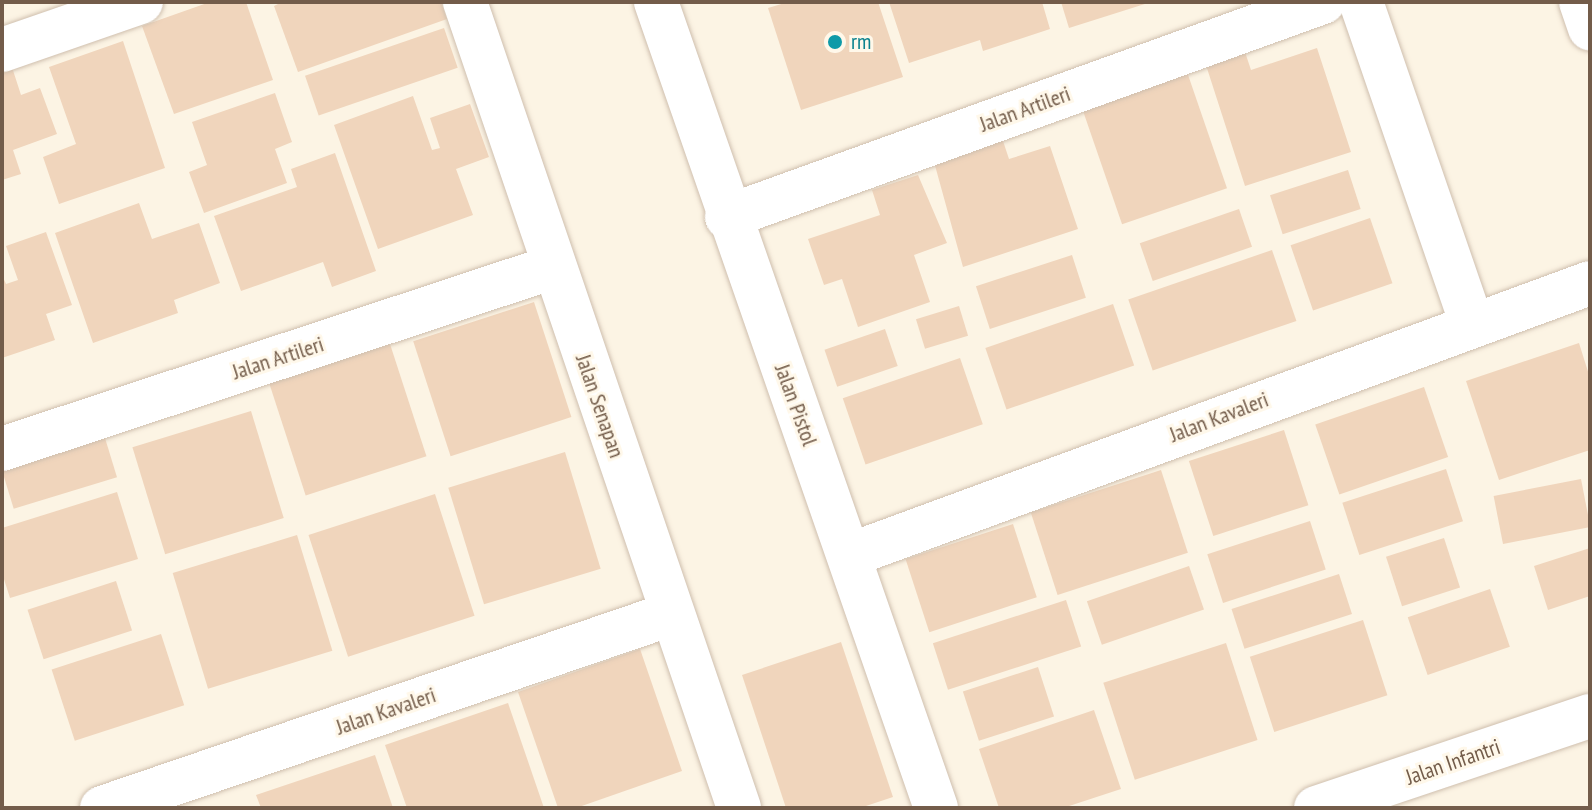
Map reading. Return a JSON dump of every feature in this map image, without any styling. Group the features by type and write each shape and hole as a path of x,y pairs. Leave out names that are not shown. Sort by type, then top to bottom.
{"street":[{"path":"2,50 141,2"},
{"name":"Jalan Senapan","path":"465,2 739,808"},
{"name":"Jalan Pistol","path":"656,2 727,217 850,555 936,808"},
{"name":"Jalan Artileri","path":"727,217 1323,2"},
{"path":"1361,2 1471,322"},
{"path":"1581,2 1590,28"},
{"name":"Jalan Artileri","path":"2,449 553,267"},
{"name":"Jalan Kavaleri","path":"850,555 1471,322 1590,283"},
{"name":"Jalan Kavaleri","path":"102,808 671,614"},
{"name":"Jalan Infantri","path":"1316,808 1590,716"}],"building":[{"path":"210,2 246,2 273,80 174,114 142,26"},
{"path":"282,2 441,2 447,19 298,72 274,6"},
{"name":"rm","path":"788,2 878,2 903,77 801,110 768,8"},
{"path":"889,2 1042,2 1050,29 983,51 980,40 909,63"},
{"path":"1061,2 1147,2 1148,3 1069,28"},
{"path":"444,28 458,68 319,116 305,76"},
{"path":"123,41 165,168 59,204 43,157 76,144 49,67"},
{"path":"1243,46 1251,70 1317,48 1351,152 1245,186 1204,59"},
{"path":"10,61 21,95 40,88 57,134 13,150 21,174 2,180 2,64"},
{"path":"1186,69 1227,188 1122,224 1081,105"},
{"path":"275,93 292,142 275,149 287,183 204,213 189,172 207,165 192,122"},
{"path":"413,96 432,150 440,148 430,118 470,104 489,157 456,169 473,215 378,249 334,125"},
{"path":"999,129 1009,159 1050,146 1078,229 963,267 931,151"},
{"path":"335,153 376,271 332,287 323,262 241,291 214,216 297,187 291,169"},
{"path":"1348,170 1361,209 1283,234 1270,195"},
{"path":"918,175 947,243 914,255 930,302 858,327 842,279 824,285 808,239 880,215 872,190"},
{"path":"139,203 152,239 199,223 220,283 174,300 178,313 93,343 55,233"},
{"path":"1239,209 1252,247 1153,281 1140,243"},
{"path":"1370,218 1392,283 1313,311 1291,245"},
{"path":"46,232 72,305 46,314 55,340 2,358 2,275 6,284 18,280 6,246"},
{"path":"1272,250 1296,321 1153,370 1128,299"},
{"path":"1072,255 1086,298 990,329 976,286"},
{"path":"534,302 571,417 451,456 413,341"},
{"path":"1113,304 1134,365 1007,409 985,348"},
{"path":"959,306 968,336 925,349 916,319"},
{"path":"885,329 898,366 837,387 824,350"},
{"path":"1579,343 1590,378 1590,450 1499,480 1466,381"},
{"path":"390,344 426,456 306,495 269,383"},
{"path":"960,358 983,424 866,465 843,398"},
{"path":"1424,387 1448,457 1339,494 1315,424"},
{"path":"251,411 284,518 165,554 132,447"},
{"path":"1284,430 1308,505 1213,536 1189,461"},
{"path":"105,438 117,477 14,509 2,469"},
{"path":"565,452 601,569 484,604 448,488"},
{"path":"1446,469 1463,521 1359,555 1342,503"},
{"path":"1161,470 1188,553 1058,595 1031,512"},
{"path":"1581,479 1590,527 1503,544 1494,496"},
{"path":"117,492 138,559 10,598 2,573 2,528"},
{"path":"435,494 475,616 348,657 309,535"},
{"path":"1310,521 1326,570 1223,603 1207,554"},
{"path":"1013,524 1037,597 929,632 906,559"},
{"path":"297,535 332,651 208,689 173,573"},
{"path":"1444,538 1460,587 1402,606 1386,557"},
{"path":"1590,548 1590,596 1548,610 1534,566"},
{"path":"1189,566 1204,609 1102,645 1087,601"},
{"path":"1339,574 1352,614 1245,649 1232,609"},
{"path":"116,581 132,630 44,659 28,610"},
{"path":"1490,589 1510,647 1428,675 1408,617"},
{"path":"1066,600 1081,647 948,690 933,643"},
{"path":"1363,620 1387,695 1274,732 1250,657"},
{"path":"161,634 184,705 75,741 52,670"},
{"path":"841,642 893,797 860,808 786,808 742,675"},
{"path":"1226,643 1258,740 1135,780 1103,683"},
{"path":"640,649 682,771 576,808 558,808 518,692"},
{"path":"1038,667 1054,716 979,741 963,691"},
{"path":"508,703 544,808 407,808 385,745"},
{"path":"1094,710 1121,789 1063,808 999,808 979,749"},
{"path":"375,755 393,808 261,808 256,795"}],"place":[{"name":"rm","path":"835,42"}]}
